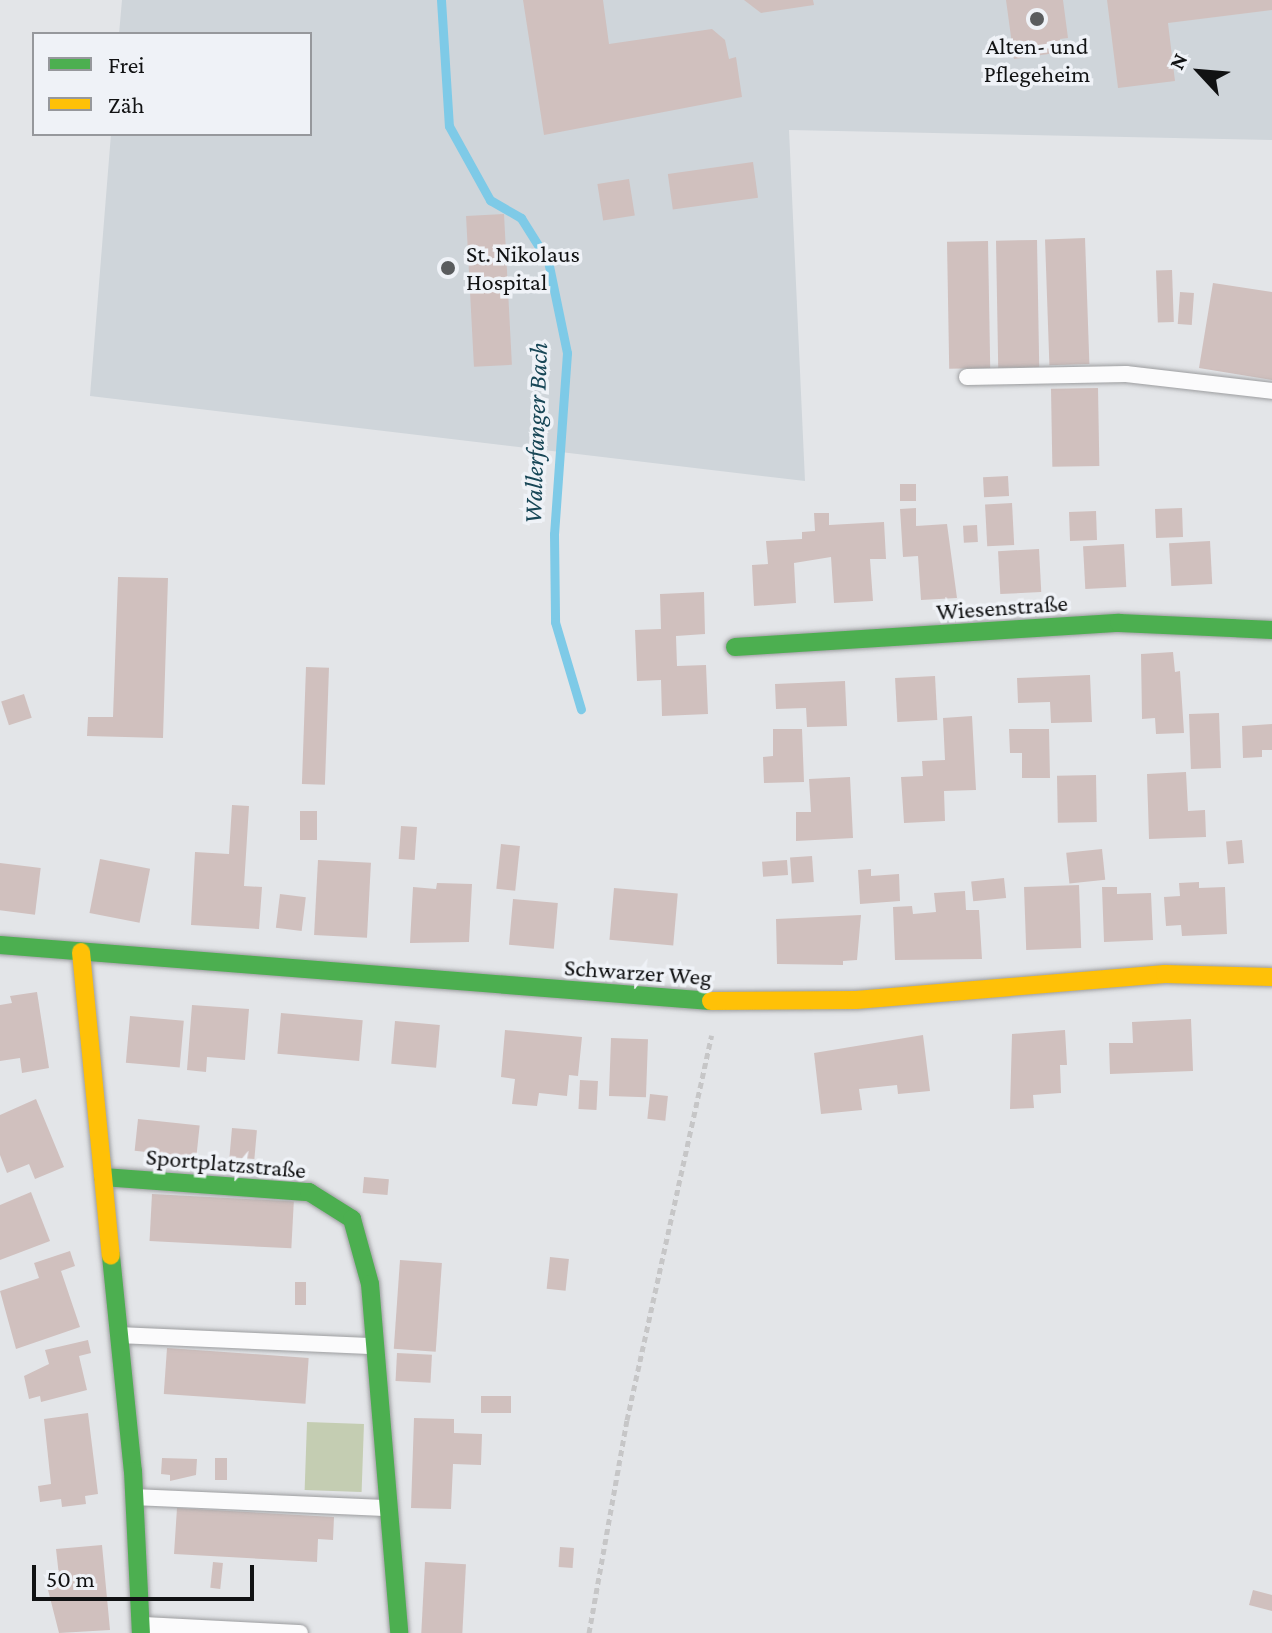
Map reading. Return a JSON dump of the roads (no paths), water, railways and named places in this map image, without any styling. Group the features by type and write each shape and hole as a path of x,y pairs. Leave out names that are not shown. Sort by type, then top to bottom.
{"street":[{"name":"Wiesenstraße","path":"735,647 1119,623 1204,623 1272,630"},
{"name":"Schwarzer Weg","path":"0,945 718,1002 856,1000 1165,974 1272,977"},
{"path":"81,952 134,1496 141,1629"},
{"name":"Sportplatzstraße","path":"103,1177 279,1187 332,1202 352,1219 363,1245 375,1346 399,1633"}],"lane":[{"path":"967,377 1126,374 1272,391"},
{"path":"119,1335 375,1346"},
{"path":"134,1496 388,1508"},
{"path":"141,1629 300,1633"}],"waterway":[{"name":"Wallerfanger Bach","path":"441,0 449,126 490,200 521,218 548,261 567,353 554,534 555,622 581,709"}],"place":[{"name":"Alten- und Pflegeheim","path":"1037,19"},
{"name":"St. Nikolaus Hospital","path":"448,268"}]}
